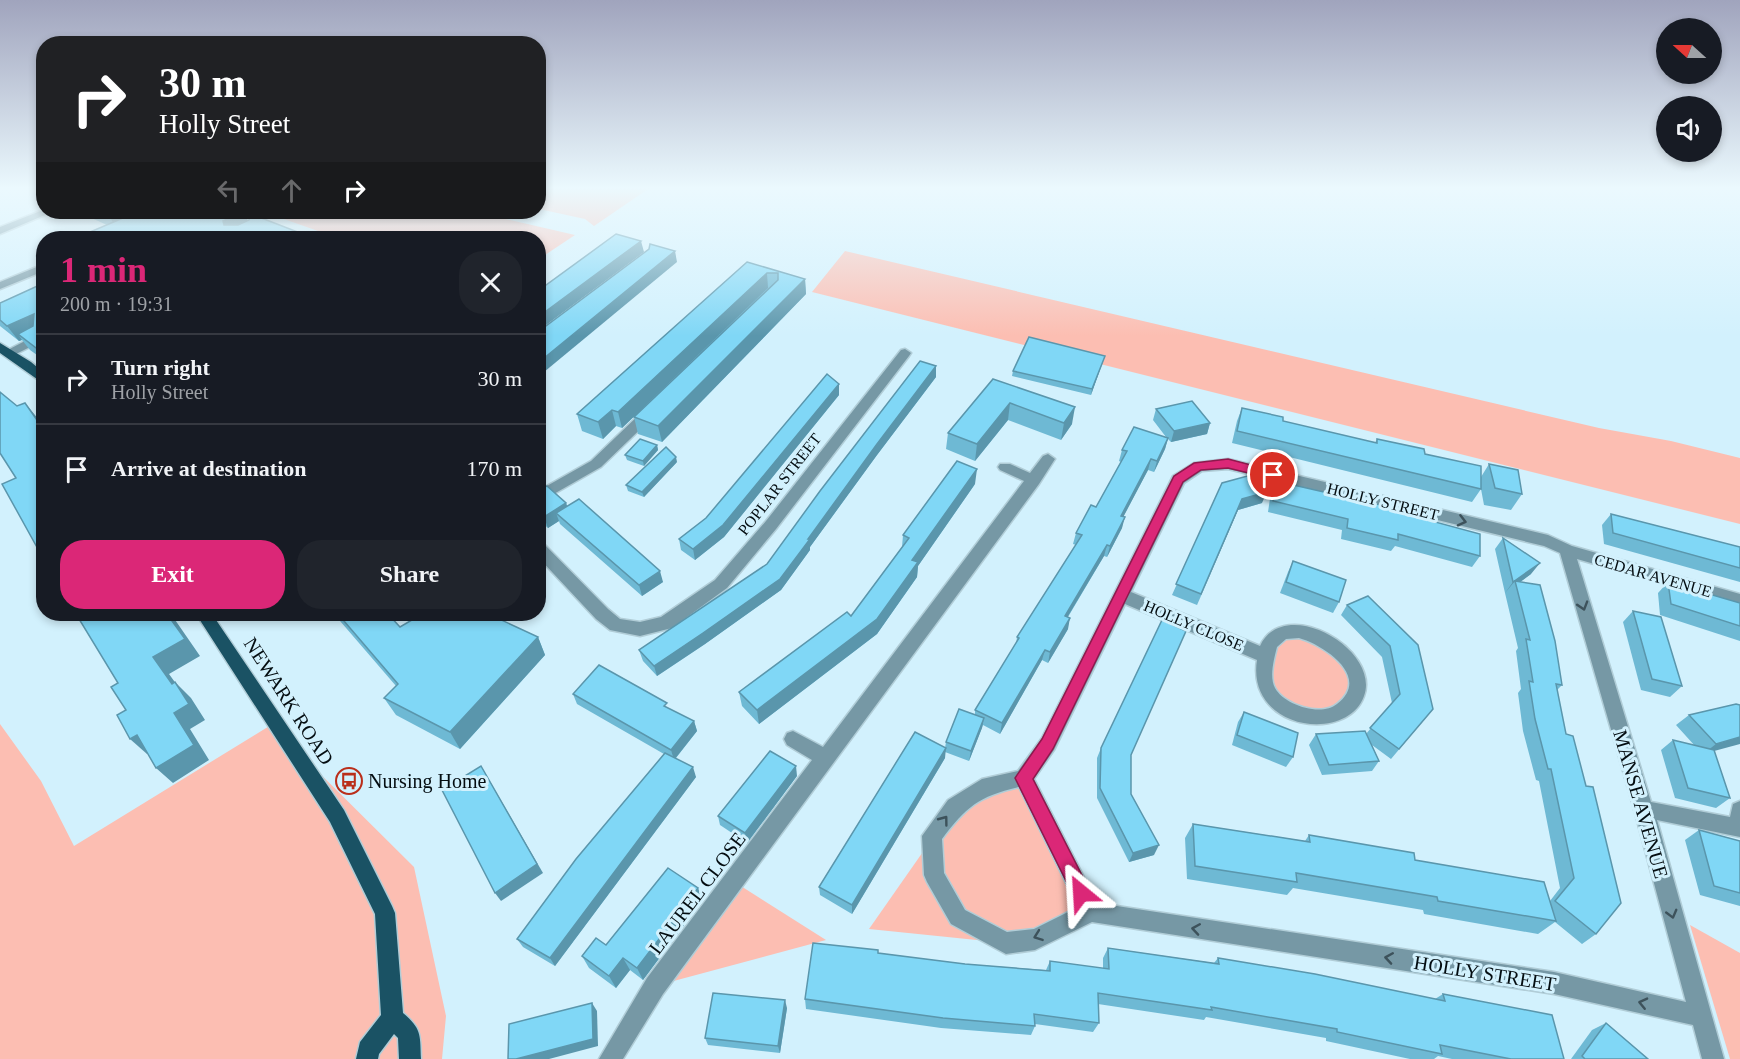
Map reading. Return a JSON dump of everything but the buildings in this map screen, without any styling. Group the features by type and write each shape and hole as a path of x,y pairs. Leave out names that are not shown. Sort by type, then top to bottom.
{"main road":[{"path":"2,348 36,373"},
{"name":"NEWARK ROAD","path":"209,621 337,816 385,913 392,1018"},
{"path":"368,1059 368,1050 392,1018 409,1033 410,1059"}],"street":[{"path":"0,286 36,270"},
{"path":"2,348 36,337"},
{"name":"POPLAR STREET","path":"546,555 602,614 616,624 640,629 666,623 722,584 905,353"},
{"path":"546,493 596,464 656,407"},
{"name":"LAUREL CLOSE","path":"610,1059 655,986 1048,459"},
{"name":"HOLLY STREET","path":"1024,778 1048,744 1178,480 1198,466 1228,464 1548,542 1567,550"},
{"path":"1005,467 1034,480"},
{"name":"CEDAR AVENUE","path":"1567,550 1740,600"},
{"name":"MANSE AVENUE","path":"1567,550 1644,809 1713,1059"},
{"name":"HOLLY CLOSE","path":"1121,595 1266,656"},
{"name":"HOLLY CLOSE","path":"1282,633 1308,634 1338,647 1354,666 1357,688 1350,704 1337,713 1321,716 1305,716 1287,709 1269,693 1263,673 1266,656 1271,641 1282,633"},
{"path":"794,739 825,758"},
{"path":"1024,778 1091,912 1035,939 1006,943 958,917 934,875 932,836 955,806 988,785 1024,778"},
{"path":"1644,809 1740,828"},
{"path":"1740,810 1740,819"},
{"name":"HOLLY STREET","path":"1091,912 1554,983 1700,1016"}],"shaded area":[{"path":"546,236 573,236 546,254"},
{"path":"845,251 1599,428 1671,441 1740,458 1740,524 812,292"},
{"path":"1299,632 1354,666 1350,704 1321,716 1269,693 1271,641"},
{"path":"0,724 41,781 74,846 271,725 414,867 446,1016 442,1059 0,1059"},
{"path":"1024,778 1091,912 1006,943 869,929 955,806"},
{"path":"733,881 826,940 655,986"},
{"path":"1690,925 1740,953 1740,1059 1730,1059"}],"place":[{"name":"Nursing Home","path":"349,781"}],"route":[{"path":"1081,893 1024,778 1048,744 1178,480 1198,466 1228,464 1273,475"}]}
